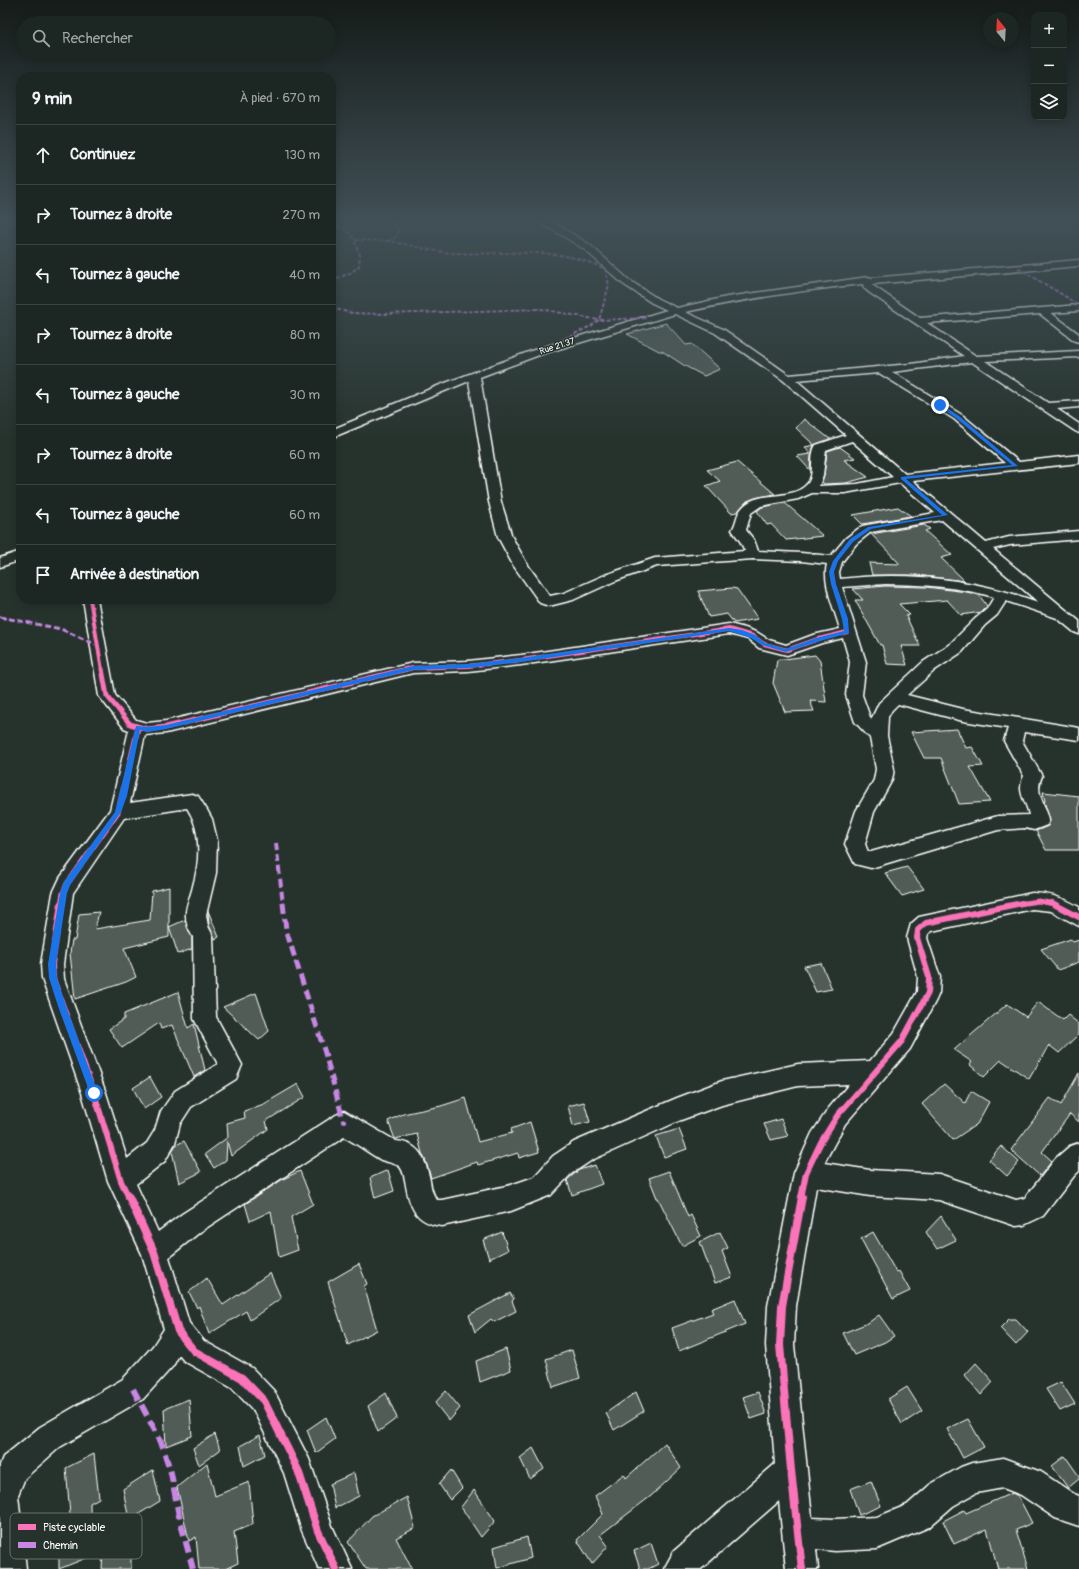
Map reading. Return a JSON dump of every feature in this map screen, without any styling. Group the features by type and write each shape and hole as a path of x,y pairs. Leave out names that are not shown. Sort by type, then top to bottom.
{"street":[{"path":"645,294 674,311 719,331 787,378 946,515 982,548 1068,618 1079,629"},
{"name":"Rue 21.37","path":"336,432 474,376 538,352 674,311 766,294"},
{"path":"878,294 1079,429"},
{"path":"916,321 1079,308"},
{"path":"1042,311 1079,339"},
{"path":"787,378 882,370 975,359 1079,354"},
{"path":"882,370 958,417 1016,466"},
{"path":"474,376 494,502 505,537 520,565 545,600 549,601 568,597 610,578 655,562 752,555 801,557 835,561"},
{"path":"1047,407 1079,404"},
{"path":"810,489 815,481 820,448 854,436"},
{"path":"752,555 746,540 739,530 742,526 743,514 752,505 786,498 810,489 821,490 857,488 903,478 1079,459"},
{"path":"878,736 863,722 854,695 858,662 847,632 845,619 834,584 832,572 835,561 851,540 867,529 946,515"},
{"path":"982,548 1009,541 1079,535"},
{"path":"0,562 16,557"},
{"path":"834,584 856,581 910,579 972,587 1003,595 1068,618"},
{"path":"1003,595 992,612 980,622 956,648 929,666 885,707 880,717 878,736 885,769 883,780 865,811 855,844 862,858 871,860 998,823 1025,821 1034,823 1040,820 1037,808 1029,792 1030,782 1033,776 1013,741 1019,724"},
{"path":"91,604 107,696 130,724 138,728 148,729 166,727 413,668 468,666 521,660 729,629 753,636 764,644 786,650 818,639 847,632"},
{"path":"895,698 963,715 1079,734"},
{"path":"138,728 118,812 67,884 60,903 52,964 53,978 94,1093 121,1181 154,1252 178,1331 194,1351 242,1378 264,1401 298,1470 318,1531 336,1569"},
{"path":"118,812 180,802 192,802 199,809 204,823 208,849 204,884 197,904 195,918 197,926 203,936 206,1019 231,1064 228,1071 183,1099 169,1119 166,1134 156,1152 132,1170 121,1181"},
{"path":"802,1569 797,1532 780,1345 782,1306 806,1173 821,1142 837,1116 902,1041 928,993 929,977 916,938 918,930 926,923 975,912 1042,900 1057,903 1079,917"},
{"path":"154,1252 191,1223 344,1123 390,1151 396,1154 405,1154 415,1168 421,1198 428,1210 434,1214 511,1198 542,1186 562,1165 583,1151 677,1110 722,1093 798,1075 874,1072"},
{"path":"806,1173 870,1183 939,1187 1016,1213 1024,1212 1034,1207 1065,1168 1079,1155"},
{"path":"8,1568 3,1495 14,1468 50,1436 133,1389 163,1356 178,1331"},
{"path":"680,1569 685,1562 791,1470"},
{"path":"797,1532 835,1535 877,1533 918,1516 942,1495 972,1478 1003,1473 1030,1483 1066,1507 1079,1511"}],"building":[{"path":"666,323 686,345 692,344 720,369 704,376 662,351 659,351 627,334"},
{"path":"804,419 830,439 814,445 796,428"},
{"path":"814,445 811,455 810,470 797,456 810,454 805,447"},
{"path":"840,447 855,458 844,460 868,477 846,483 824,484 822,482 827,451"},
{"path":"737,462 775,494 747,501 737,512 731,513 706,486 720,481 707,470"},
{"path":"785,503 823,536 786,540 771,524 767,525 757,511 762,507"},
{"path":"898,507 911,516 862,524 853,515"},
{"path":"924,525 930,529 925,531 952,555 941,558 965,581 916,575 872,575 869,563 900,564 871,534"},
{"path":"885,586 926,587 967,592 979,595 987,606 981,612 961,615 947,600 899,604 910,615 906,616 920,646 901,646 907,665 887,664 882,645 880,645 855,600 863,600 853,589"},
{"path":"732,588 737,589 758,619 734,623 727,614 709,617 698,591"},
{"path":"815,655 820,661 826,702 810,701 814,711 785,712 773,683 777,660"},
{"path":"957,729 966,748 972,747 983,766 970,767 990,802 959,804 941,758 924,758 911,732"},
{"path":"1043,792 1079,796 1079,850 1046,850 1036,831 1048,826 1050,821"},
{"path":"907,867 924,889 902,896 885,873"},
{"path":"169,887 169,937 124,948 136,977 126,982 75,999 70,953 72,940 75,940 79,914 99,912 95,929 150,920 152,891"},
{"path":"208,911 219,937 215,939 209,926"},
{"path":"185,920 192,937 192,949 178,954 169,927"},
{"path":"1071,939 1073,942 1079,940 1079,962 1058,970 1041,949"},
{"path":"821,963 832,989 816,992 804,966"},
{"path":"178,992 188,1028 194,1024 205,1070 194,1077 172,1025 161,1029 159,1023 122,1048 109,1029 124,1019 124,1014"},
{"path":"256,993 269,1031 259,1040 223,1007"},
{"path":"1038,1002 1063,1020 1068,1015 1079,1024 1079,1034 1059,1053 1049,1045 1029,1079 1001,1060 984,1077 970,1065 972,1062 954,1050 1007,1004 1026,1017"},
{"path":"1079,1073 1079,1122 1070,1114 1042,1152 1052,1161 1040,1176 1011,1150 1050,1098 1061,1105"},
{"path":"150,1077 161,1097 144,1109 133,1088"},
{"path":"298,1084 305,1097 266,1121 268,1129 231,1156 227,1141 226,1160 214,1168 205,1154 228,1137 227,1123 245,1118 244,1111 264,1104"},
{"path":"944,1084 965,1103 971,1091 989,1102 977,1124 953,1140 922,1104"},
{"path":"466,1098 478,1142 512,1133 511,1129 530,1122 539,1152 519,1158 518,1153 478,1165 477,1162 431,1178 417,1134 395,1139 388,1121 403,1114 441,1106"},
{"path":"584,1102 590,1122 573,1126 568,1106"},
{"path":"781,1119 788,1136 771,1140 764,1124"},
{"path":"679,1129 687,1149 664,1157 656,1136"},
{"path":"184,1141 201,1172 179,1183 172,1151 176,1145"},
{"path":"1001,1146 1019,1162 1007,1176 989,1160"},
{"path":"595,1165 602,1184 572,1195 567,1180 579,1170"},
{"path":"388,1170 394,1191 375,1198 370,1178"},
{"path":"300,1171 313,1204 291,1217 298,1250 279,1257 271,1211 250,1221 245,1204 283,1179"},
{"path":"669,1171 688,1217 691,1215 701,1236 682,1246 657,1198 649,1178"},
{"path":"941,1216 956,1240 937,1249 926,1232"},
{"path":"502,1232 508,1250 489,1259 483,1240"},
{"path":"720,1232 728,1248 722,1251 732,1277 715,1283 700,1242"},
{"path":"873,1232 896,1272 899,1271 910,1291 893,1299 861,1239"},
{"path":"359,1264 367,1284 364,1286 377,1330 348,1345 328,1282"},
{"path":"270,1273 281,1298 250,1320 246,1311 209,1334 199,1306 197,1308 189,1292 207,1278 223,1305"},
{"path":"510,1293 514,1299 512,1301 516,1311 494,1322 491,1319 475,1332 469,1315"},
{"path":"735,1299 745,1324 679,1351 672,1328 713,1313 711,1309"},
{"path":"879,1315 894,1336 885,1342 854,1355 843,1333 868,1323"},
{"path":"1009,1319 1016,1319 1028,1332 1016,1345 1000,1328"},
{"path":"506,1349 511,1370 480,1382 476,1361"},
{"path":"572,1350 580,1378 553,1387 546,1359"},
{"path":"976,1363 993,1382 981,1395 965,1375"},
{"path":"1061,1382 1075,1404 1060,1411 1046,1389"},
{"path":"907,1387 922,1411 902,1424 888,1399"},
{"path":"446,1391 460,1408 449,1421 435,1403"},
{"path":"636,1392 644,1411 614,1430 606,1413"},
{"path":"758,1392 766,1414 751,1419 743,1397"},
{"path":"386,1393 397,1418 378,1432 368,1406"},
{"path":"189,1399 192,1436 166,1446 164,1409"},
{"path":"326,1417 335,1439 316,1453 307,1430"},
{"path":"968,1419 984,1447 963,1458 947,1429"},
{"path":"215,1434 220,1450 199,1465 193,1448"},
{"path":"260,1435 265,1455 244,1466 240,1446"},
{"path":"665,1443 681,1468 651,1496 600,1535 608,1546 592,1564 577,1540 603,1514 595,1496 624,1474 626,1478"},
{"path":"533,1448 544,1469 530,1479 520,1458"},
{"path":"94,1454 99,1498 90,1503 90,1513 70,1513 66,1468"},
{"path":"1065,1456 1079,1476 1079,1479 1068,1488 1052,1466"},
{"path":"207,1463 215,1496 249,1482 253,1524 234,1532 238,1563 225,1569 199,1569 196,1537 189,1541 177,1487"},
{"path":"153,1470 160,1501 140,1513 128,1513 123,1489"},
{"path":"451,1470 462,1488 450,1500 439,1484"},
{"path":"354,1473 359,1496 335,1508 330,1484"},
{"path":"871,1481 881,1506 859,1515 850,1489"},
{"path":"474,1490 495,1521 481,1537 461,1507"},
{"path":"1012,1493 1018,1496 1032,1523 1016,1530 1028,1569 998,1569 987,1529 954,1544 943,1521 964,1510 966,1513"},
{"path":"407,1497 415,1528 396,1538 412,1569 366,1569 348,1542 372,1516"},
{"path":"527,1537 531,1558 497,1568 494,1547"},
{"path":"651,1543 658,1564 648,1569 640,1569 634,1551"},
{"path":"59,1559 84,1559 59,1569"},
{"path":"103,1559 131,1559 131,1569 102,1569"}],"marked path":[{"path":"606,294 599,320 647,318"},
{"path":"1062,294 1075,304 1075,308"},
{"path":"336,309 352,313 383,314 541,309 599,320 591,326 538,352"},
{"path":"0,617 61,629 97,645"},
{"path":"276,843 286,930 325,1053 344,1123"},
{"path":"133,1389 161,1442 171,1473 179,1516 193,1569"}],"cycle path":[{"path":"91,604 107,696 130,724 147,729 166,727 413,668 468,666 521,660 729,629 753,636 764,644 787,650 818,639 847,632"},
{"path":"138,728 118,812 67,884 63,893 52,964 53,979 94,1093 121,1181 154,1252 178,1331 194,1351 242,1378 264,1401 298,1470 318,1531 336,1569"},
{"path":"802,1569 791,1470 780,1345 782,1306 806,1173 821,1142 837,1116 902,1041 928,993 929,977 917,938 918,930 926,923 1032,901 1052,903 1079,917"}],"route":[{"path":"94,1093 62,1006 53,978 52,964 60,903 63,893 67,884 118,812 138,728 148,729 166,727 413,668 468,666 521,660 584,652 729,629 753,636 764,644 786,650 818,639 847,632 845,619 839,603 832,572 835,561 851,540 870,528 946,515 903,478 1016,466 958,417 940,405"}]}
